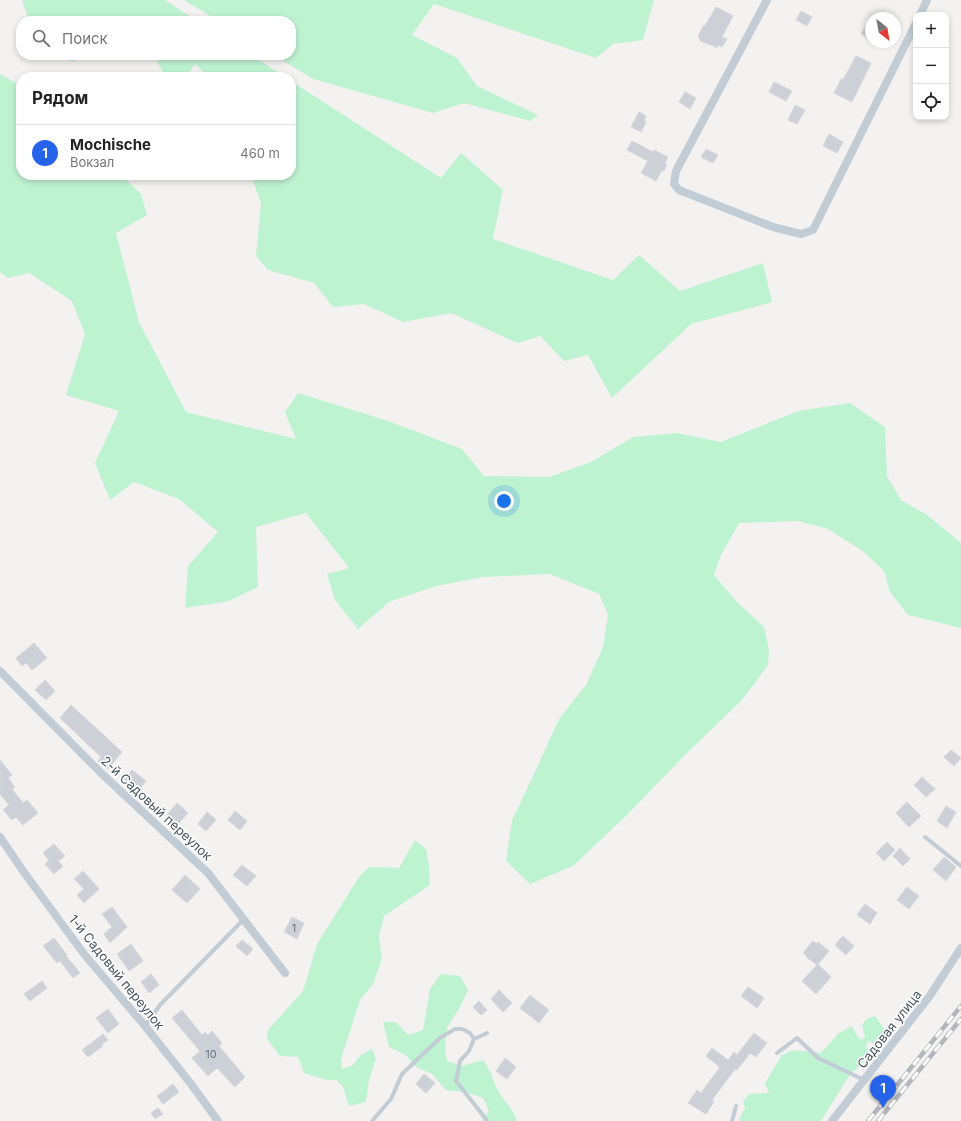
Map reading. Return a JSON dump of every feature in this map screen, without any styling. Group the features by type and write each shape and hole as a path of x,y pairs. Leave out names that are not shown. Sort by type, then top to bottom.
{"street":[{"path":"767,0 676,170 674,184 679,190 773,227 801,234 813,230 913,29"},
{"path":"921,12 927,0"},
{"name":"2-й Садовый переулок","path":"0,670 101,773 208,873 285,973"},
{"name":"1-й Садовый переулок","path":"0,837 84,954 145,1026 218,1121"},
{"name":"Садовая улица","path":"832,1121 930,997 961,948"}],"lane":[{"path":"925,837 961,866"},
{"path":"145,1026 160,1005 243,920"},
{"path":"372,1121 391,1099 402,1074 440,1038 455,1029 462,1029 470,1033 474,1039"},
{"path":"487,1033 474,1039 469,1051 460,1061 456,1081 487,1121"},
{"path":"777,1053 797,1038 818,1058 864,1080"},
{"path":"732,1121 736,1106"}],"green space":[{"path":"22,0 165,0 189,16 27,16"},
{"path":"184,0 654,0 643,40 613,44 596,58 434,4 412,35 457,58 477,86 538,115 530,121 464,103 433,113 313,79 282,60 296,60 296,16 210,16"},
{"path":"156,60 259,60 277,72 204,72 195,64 189,72 162,72"},
{"path":"0,74 16,83 16,180 126,180 141,194 147,215 116,233 139,322 186,412 296,439 285,412 298,393 388,421 462,449 484,476 549,477 591,462 633,437 677,433 721,442 798,411 850,403 885,427 887,476 901,500 927,515 961,543 961,628 908,615 890,592 884,571 864,552 828,529 798,521 739,523 721,555 714,575 737,602 764,627 769,650 768,665 742,700 686,754 627,815 573,866 530,884 506,861 512,820 559,719 586,685 603,647 608,615 599,594 550,574 483,577 436,586 389,602 358,629 335,600 327,574 349,568 306,513 256,527 258,587 229,601 185,608 188,566 218,532 179,499 134,482 110,500 95,463 119,411 66,395 85,334 72,301 29,273 8,278 0,272"},
{"path":"296,84 441,178 461,153 503,190 493,239 613,280 639,255 680,291 763,263 772,302 691,324 612,398 588,355 564,361 540,336 518,343 451,313 403,322 364,304 333,307 314,283 268,270 256,256 261,204 253,180 296,180"},
{"path":"415,840 426,849 430,885 384,916 379,937 382,959 373,984 360,1000 341,1059 342,1069 353,1065 361,1055 372,1049 376,1058 369,1080 366,1102 349,1106 343,1087 337,1080 326,1080 304,1073 298,1057 280,1056 267,1039 268,1030 303,991 317,944 359,877 369,867 399,868"},
{"path":"441,974 460,976 468,990 460,1007 447,1028 445,1049 447,1061 462,1066 483,1060 498,1090 512,1110 517,1121 482,1121 489,1111 483,1098 466,1092 446,1090 432,1074 416,1067 406,1055 389,1047 383,1022 396,1022 408,1035 423,1030 430,989"},
{"path":"875,1016 889,1035 876,1045 869,1041 865,1046 870,1051 867,1059 849,1076 821,1121 739,1121 745,1108 743,1102 749,1094 769,1093 765,1083 782,1055 793,1050 821,1053 839,1033 852,1026 861,1040 865,1037 862,1025 866,1019"}],"building":[{"path":"716,7 733,16 722,37 727,39 722,47 718,45 717,48 699,40 700,38 698,36"},
{"path":"801,11 812,17 807,26 796,20"},
{"path":"865,27 865,36 861,34"},
{"path":"856,56 871,63 852,102 834,93"},
{"path":"774,82 792,91 786,101 769,92"},
{"path":"685,92 696,98 690,109 679,102"},
{"path":"795,105 805,110 797,124 788,120"},
{"path":"639,112 646,116 644,121 646,122 641,132 631,127"},
{"path":"829,134 843,142 837,153 823,146"},
{"path":"632,141 653,152 654,150 668,157 665,163 667,164 664,171 662,170 656,181 641,173 648,161 627,150"},
{"path":"706,149 718,155 713,163 701,157"},
{"path":"34,643 47,658 32,670 26,663 22,666 16,658"},
{"path":"45,680 55,691 46,700 35,690"},
{"path":"71,705 122,752 108,769 98,761 101,757 60,718"},
{"path":"951,750 961,758 954,766 944,757"},
{"path":"0,760 12,775 8,778 15,787 12,789 23,803 27,800 38,813 23,825 16,817 12,820 3,810 9,805 0,794"},
{"path":"132,770 146,781 138,791 124,780"},
{"path":"922,777 935,789 926,797 914,785"},
{"path":"907,802 921,816 909,827 896,813"},
{"path":"177,803 188,813 178,824 167,815"},
{"path":"946,806 956,812 947,828 937,821"},
{"path":"235,811 247,821 240,830 228,820"},
{"path":"207,812 216,820 206,831 198,824"},
{"path":"887,842 895,850 884,861 876,853"},
{"path":"54,844 65,856 58,861 63,866 54,874 45,864 49,860 43,853"},
{"path":"900,848 910,859 903,866 893,856"},
{"path":"944,857 956,867 946,881 933,870"},
{"path":"242,865 256,876 247,886 233,875"},
{"path":"83,871 99,889 84,903 77,895 84,889 74,879"},
{"path":"185,875 200,889 187,903 172,890"},
{"path":"907,887 919,896 909,909 897,900"},
{"path":"865,904 877,913 870,924 857,915"},
{"path":"112,907 127,927 110,943 104,934 112,927 102,914"},
{"path":"292,917 304,923 297,939 284,932"},
{"path":"843,936 854,946 846,955 835,945"},
{"path":"54,938 80,973 73,978 60,961 57,963 43,946"},
{"path":"242,940 253,949 247,956 236,946"},
{"path":"813,941 817,944 818,942 829,951 818,964 831,977 816,994 802,981 817,965 803,953"},
{"path":"131,944 143,961 129,971 117,954"},
{"path":"151,974 159,985 149,993 141,982"},
{"path":"42,981 47,988 30,1001 24,994"},
{"path":"748,987 764,998 757,1008 741,996"},
{"path":"499,990 512,1003 503,1012 491,999"},
{"path":"530,995 549,1010 539,1023 520,1008"},
{"path":"479,1001 487,1010 481,1015 473,1007"},
{"path":"108,1009 119,1024 108,1033 96,1018"},
{"path":"182,1010 202,1035 205,1032 208,1035 212,1031 222,1043 219,1046 245,1077 235,1087 217,1068 208,1076 192,1058 200,1051 172,1018"},
{"path":"754,1033 767,1043 756,1057 750,1053 737,1070 735,1069 712,1100 714,1102 706,1114 688,1103 697,1090 701,1093 720,1067 706,1056 712,1048 728,1060 734,1052 737,1055"},
{"path":"103,1034 108,1040 102,1044 103,1046 88,1057 82,1050"},
{"path":"505,1058 516,1067 507,1079 496,1071"},
{"path":"424,1074 435,1083 426,1093 416,1084"},
{"path":"173,1084 179,1092 163,1104 157,1096"},
{"path":"158,1108 163,1114 155,1119 151,1113"}],"railway":[{"path":"868,1121 961,1006"},
{"path":"878,1121 961,1019"}],"place":[{"name":"Mochische","path":"883,1108"}]}
